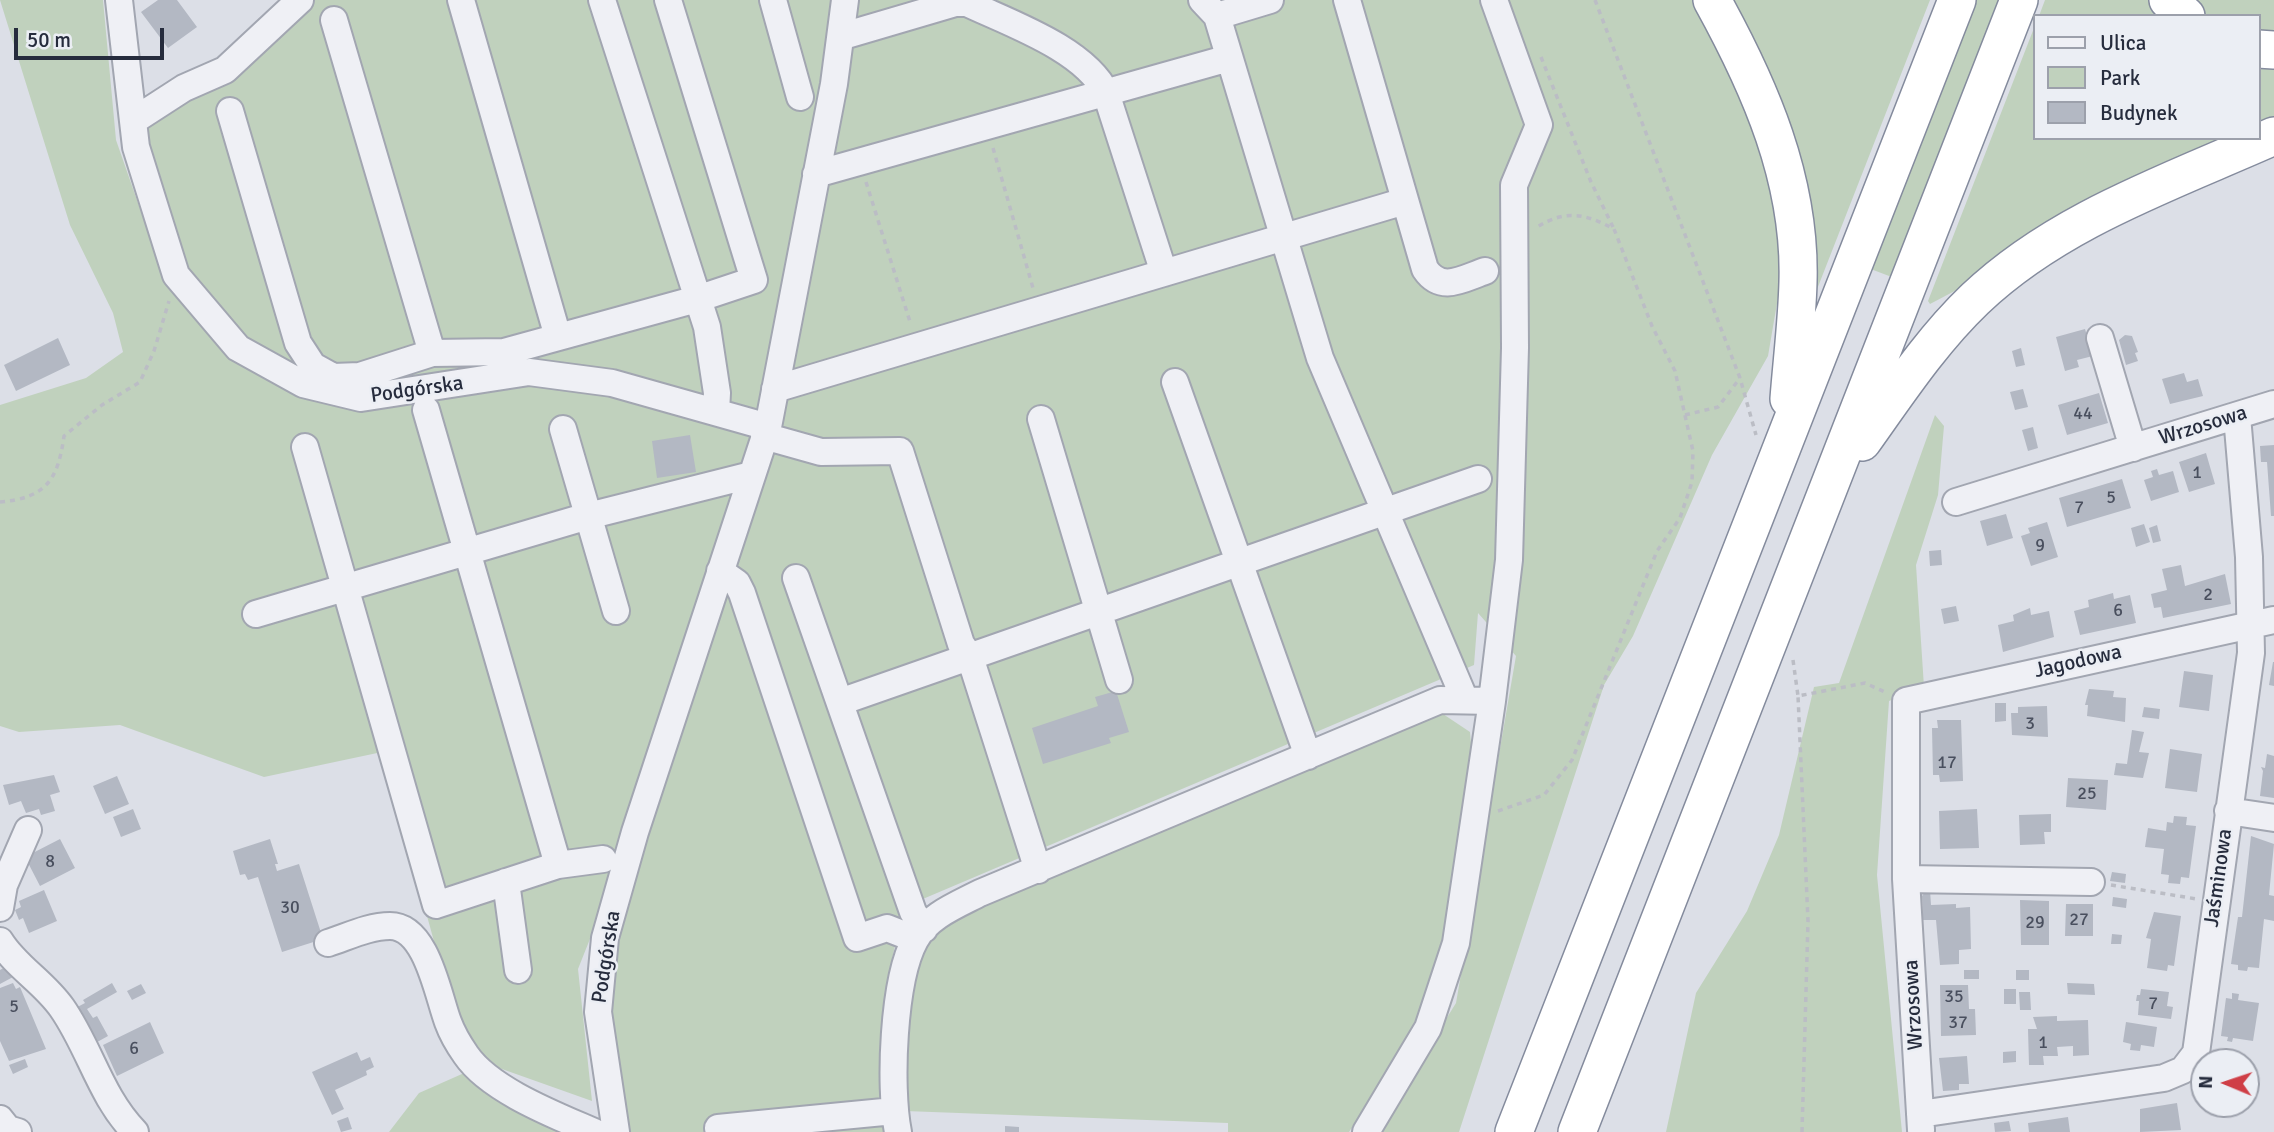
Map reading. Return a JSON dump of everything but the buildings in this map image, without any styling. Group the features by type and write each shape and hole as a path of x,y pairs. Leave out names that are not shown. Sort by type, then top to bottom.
{"highway":[{"path":"1713,0 1765,109 1788,179 1798,280 1772,438"},
{"path":"1514,1132 1772,438 1957,0"},
{"path":"1577,1132 2019,0"},
{"path":"2168,0 2184,14"},
{"path":"1832,482 1927,351 1976,298 2014,267 2061,235 2101,213 2274,136"}],"street":[{"name":"Podgórska","path":"120,0 136,148 176,275 238,348 303,384 361,398 529,372 612,383 716,412 766,432"},
{"path":"133,121 184,88 225,70 300,0"},
{"path":"461,0 558,337"},
{"path":"602,0 707,327 717,393 716,412"},
{"path":"230,111 298,342 313,366 333,377 360,376 432,353 504,352 698,299 754,280 668,0"},
{"path":"773,0 800,97"},
{"name":"Podgórska","path":"616,1132 597,1012 606,938 635,832 766,432 842,36 845,0"},
{"path":"1270,0 1209,8 1229,58 1320,358 1465,700"},
{"path":"1347,0 1425,269 1433,280 1446,284 1485,271"},
{"path":"1366,1132 1428,1028 1456,943 1492,701 1509,560 1516,348 1514,185 1539,125 1494,0"},
{"path":"842,36 967,1 1046,41 1086,66 1099,78 1106,93 1164,273"},
{"path":"334,20 432,353"},
{"path":"816,174 1229,58"},
{"path":"775,389 1405,201"},
{"name":"Wrzosowa","path":"2100,338 2133,448"},
{"path":"1175,382 1308,756"},
{"name":"Wrzosowa","path":"1956,502 2274,404"},
{"path":"426,411 558,865"},
{"name":"Jaśminowa","path":"1921,1123 2164,1078 2183,1070 2196,1053 2251,653 2262,622 2249,557 2236,416"},
{"path":"1041,419 1119,680"},
{"path":"562,429 616,611"},
{"path":"766,432 821,453 901,451 961,643 970,657 1038,870"},
{"path":"305,447 436,905 558,865 603,859"},
{"path":"256,614 588,516 751,475"},
{"path":"840,702 1478,479"},
{"path":"720,571 737,583 742,593 857,937 887,928 920,934"},
{"path":"796,578 920,934"},
{"name":"Jagodowa","path":"1906,701 2262,622"},
{"path":"718,1128 896,1121 895,1037 905,970 920,934 935,917 980,893 1440,700 1492,701"},
{"name":"Wrzosowa","path":"1906,701 1906,879 1921,1123"},
{"path":"2228,811 2274,818"},
{"path":"0,908 4,885 28,830"},
{"path":"1906,879 2091,882"},
{"path":"506,882 518,970"},
{"path":"328,943 373,928 393,925 413,937 430,962 448,1024 467,1057 492,1081 594,1132"},
{"path":"0,941 7,953 40,980 63,1009 106,1094 135,1132"},
{"path":"0,1119 9,1129 18,1132"}],"path":[{"path":"1595,0 1740,378 1772,438"},
{"path":"987,126 1039,310"},
{"path":"860,162 918,347"},
{"path":"1475,812 1507,810 1544,795 1572,760 1657,551 1680,518 1692,482 1693,451 1675,371 1652,326 1614,229 1587,215 1550,219 1515,240"},
{"path":"0,502 20,500 44,490 60,462 64,436 102,405 139,382 154,351 176,275"},
{"path":"1685,415 1718,407 1740,378"},
{"path":"1792,655 1798,696 1808,921 1802,1132"},
{"path":"1798,696 1865,683 1906,701"},
{"path":"2091,882 2216,902"}],"green space":[{"path":"0,0 103,0 116,140 160,266 190,278 144,125 312,0 1693,0 1738,94 1772,183 1782,274 1768,356 1712,455 1633,636 1604,685 1459,1132 1376,1132 1456,1003 1516,656 1478,613 1474,665 904,907 892,959 883,1116 887,1132 626,1132 606,1019 620,923 691,685 578,969 592,1101 485,1063 452,1007 382,752 264,777 120,725 19,732 0,726 0,405 86,378 123,352 113,313 70,225"},
{"path":"1720,0 1930,0 1814,297"},
{"path":"1973,0 2005,0 1897,279 1868,268"},
{"path":"2045,0 2151,0 2165,14 2040,14"},
{"path":"2186,0 2274,0 2274,41 2260,38 2260,14 2202,14"},
{"path":"2032,33 2032,140 2241,140 1930,304 1928,301"},
{"path":"2260,60 2274,63 2274,125 2260,132"},
{"path":"1935,415 1944,426 1938,495 1916,565 1924,687 1889,701 1877,875 1902,1132 1666,1132 1696,993 1747,911 1779,835 1814,687 1839,683"},
{"path":"1437,710 1470,732 1472,754 1443,946 1417,1029 1349,1132 1228,1132 1228,1123 905,1111 908,1014 921,951 946,923"},
{"path":"471,1070 490,1095 572,1132 389,1132 419,1093"}]}
